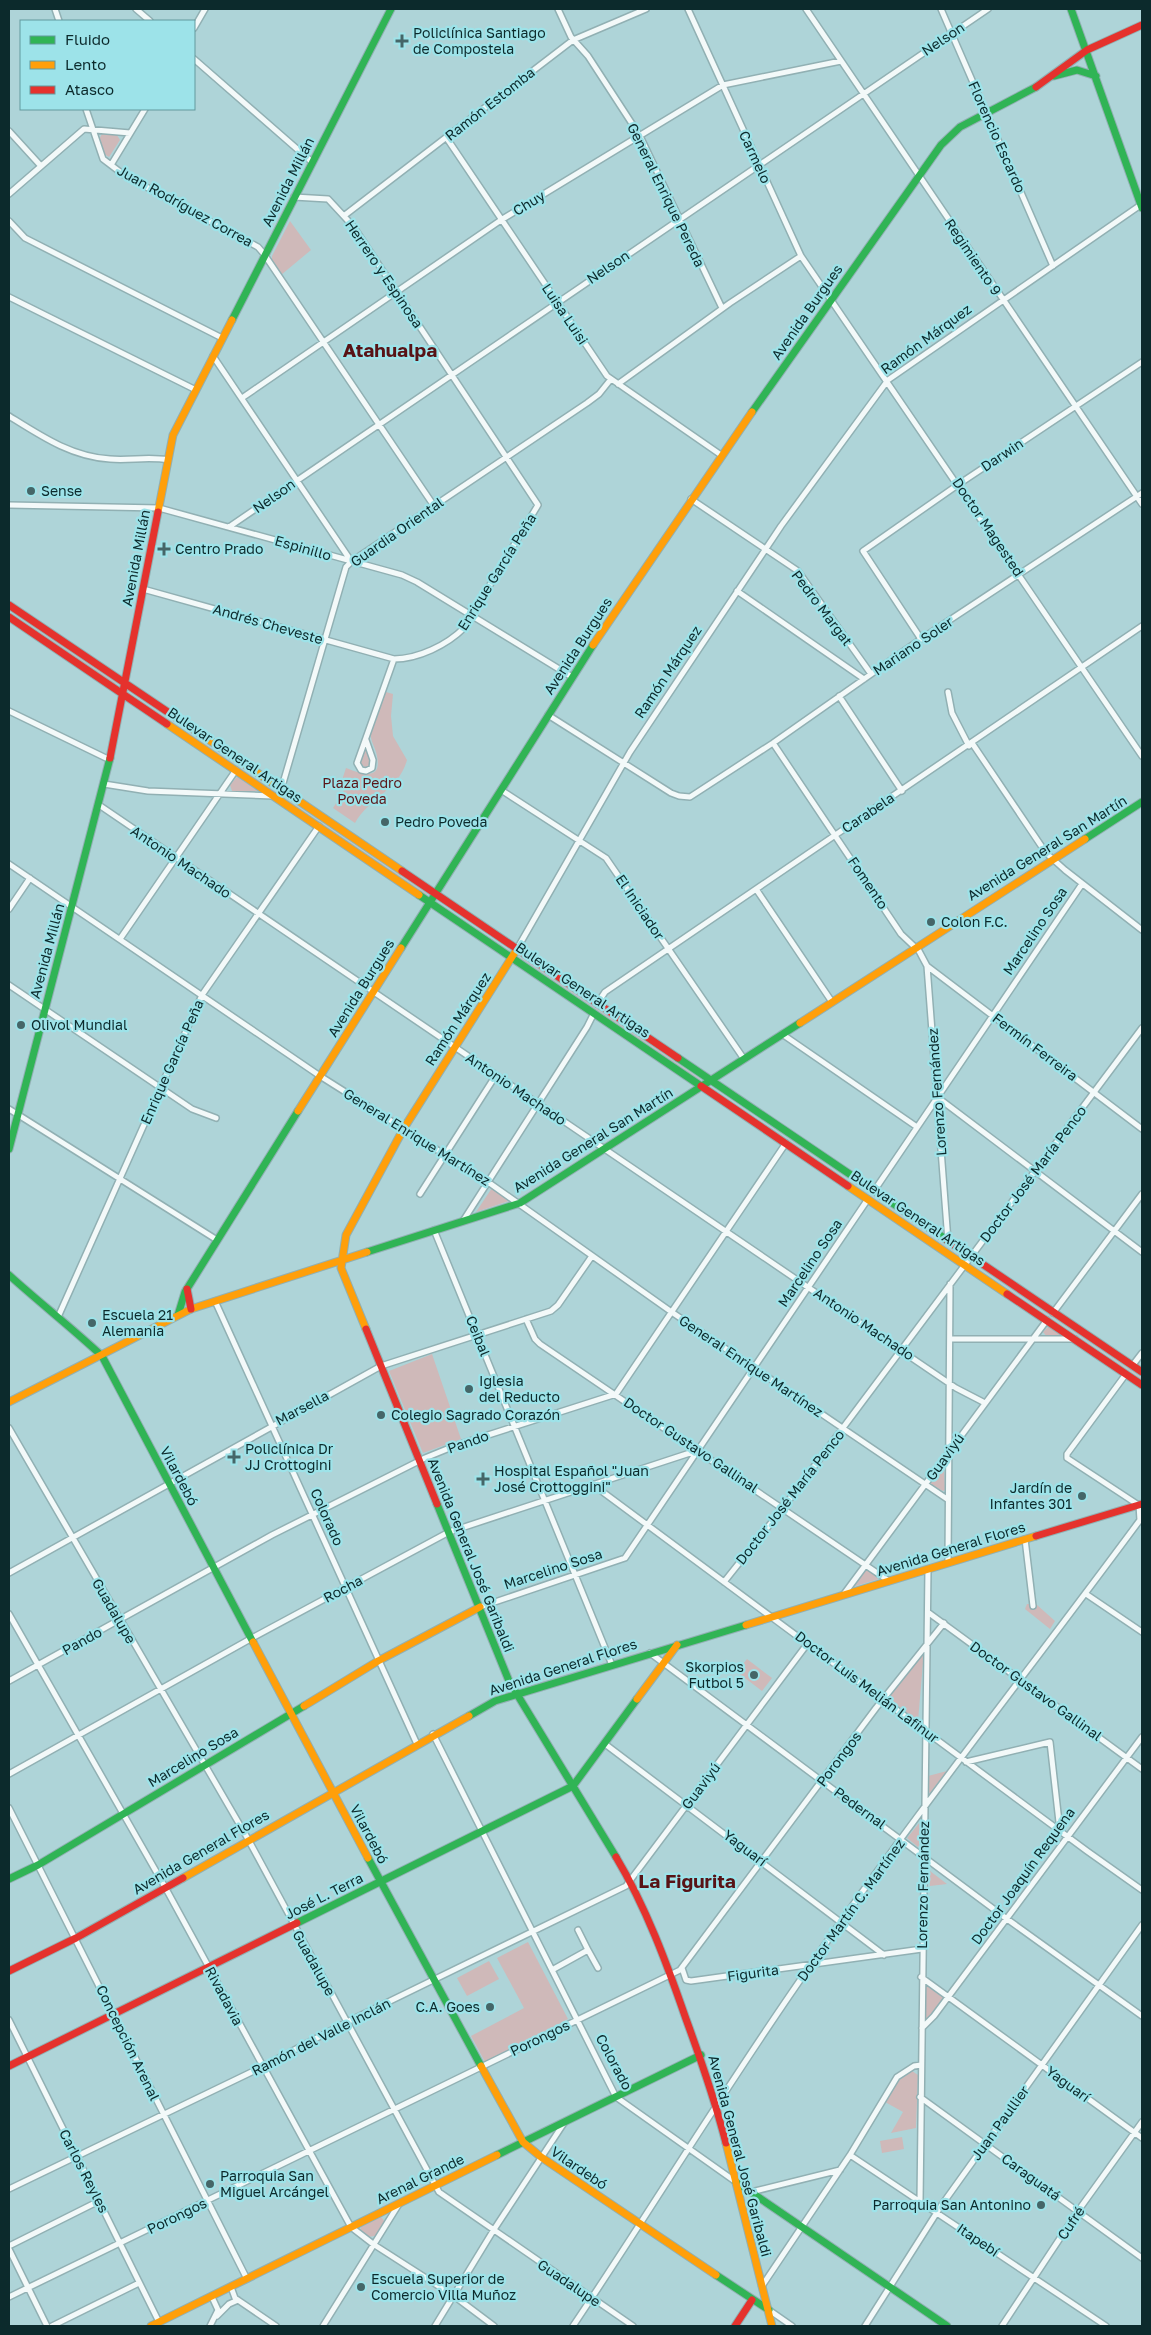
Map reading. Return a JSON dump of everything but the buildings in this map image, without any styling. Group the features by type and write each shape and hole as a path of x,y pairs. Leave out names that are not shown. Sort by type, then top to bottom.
{"street":[{"path":"136,9 149,20"},
{"path":"195,26 205,9"},
{"name":"Avenida Millán","path":"9,1149 110,760 173,435 391,9"},
{"name":"General Enrique Pereda","path":"558,9 573,40 588,56 640,136 722,308"},
{"name":"Ramón Estomba","path":"345,215 573,40 646,9"},
{"name":"Carmelo","path":"688,9 801,256 832,299"},
{"name":"Regimiento 9","path":"806,9 1074,407 1140,494 1142,504"},
{"name":"Florencio Escardo","path":"941,9 1053,266"},
{"name":"Nelson","path":"229,527 758,164 988,9"},
{"path":"1071,9 1142,206"},
{"name":"Avenida Burgues","path":"178,1315 179,1306 187,1289 217,1240 572,677 721,455 947,138 960,127 1054,76 1087,50 1142,25"},
{"path":"195,60 312,162"},
{"name":"Chuy","path":"242,398 501,220 722,85 841,61"},
{"name":"Avenida Burgues","path":"1054,76 1077,70 1096,76"},
{"name":"Juan Rodríguez Correa","path":"86,110 101,156 111,165 124,174 258,247 434,506"},
{"path":"111,165 144,110"},
{"path":"9,194 78,131 92,128 130,133"},
{"path":"9,132 40,165"},
{"name":"Luisa Luisi","path":"446,137 610,379 721,455"},
{"name":"Herrero y Espinosa","path":"294,197 328,199 345,215 538,505"},
{"name":"Ramón Márquez","path":"341,1261 346,1236 404,1128 517,949 623,762 766,549 888,380 1142,206"},
{"path":"9,221 25,238 222,338"},
{"path":"618,384 722,308 801,256"},
{"path":"9,297 196,390"},
{"name":"Doctor Magested","path":"832,299 1083,666 1142,756"},
{"path":"213,356 352,561"},
{"name":"Darwin","path":"921,639 863,551 959,484 1142,362"},
{"name":"Guardia Oriental","path":"281,790 346,567 352,561 587,403 599,394 610,379"},
{"path":"9,416 55,445 94,458 130,460 152,457 168,460"},
{"name":"Mariano Soler","path":"623,762 671,792 684,797 692,796 773,743 921,639 1140,494"},
{"name":"Pedro Margat","path":"691,499 798,571 871,674"},
{"name":"Espinillo","path":"9,505 159,508 409,578 572,677"},
{"name":"Enrique García Peña","path":"394,659 416,656 455,636 464,628 538,505"},
{"name":"Andrés Cheveste","path":"143,589 394,659"},
{"path":"738,592 864,679"},
{"name":"Bulevar General Artigas","path":"9,605 1142,1372"},
{"name":"Bulevar General Artigas","path":"9,617 1142,1385"},
{"name":"Carabela","path":"597,1004 605,992 1142,626"},
{"path":"366,740 374,760 372,768 366,771 361,770 357,763 394,659"},
{"path":"948,692 952,713 970,744 1040,845 1052,859 1142,930"},
{"path":"839,696 902,791"},
{"path":"9,711 110,760"},
{"path":"548,716 623,762"},
{"name":"Fomento","path":"773,743 901,934 915,947"},
{"path":"120,939 236,770"},
{"path":"104,784 148,791 274,796"},
{"name":"El Iniciador","path":"501,790 601,853 610,863 744,1059"},
{"name":"Avenida General San Martín","path":"9,1403 191,1309 520,1203 1142,802"},
{"name":"Antonio Machado","path":"98,806 949,1382 985,1403"},
{"name":"Enrique García Peña","path":"58,1317 202,995 318,826"},
{"name":"General Enrique Martínez","path":"9,864 320,1076 520,1203 673,1313 947,1499"},
{"path":"9,909 30,878"},
{"name":"Marcelino Sosa","path":"874,1191 1082,884"},
{"path":"756,889 832,1002"},
{"name":"Lorenzo Fernández","path":"915,947 923,956 927,966 948,1242"},
{"name":"Fermín Ferreira","path":"927,966 1142,1129"},
{"path":"9,985 160,1089 192,1109 216,1118"},
{"path":"463,1221 539,1104 594,1012"},
{"name":"Doctor José María Penco","path":"724,1582 784,1508 964,1264 1095,1093 1142,1028"},
{"path":"782,1034 917,1127"},
{"path":"420,1194 496,1075"},
{"path":"937,1097 1142,1252"},
{"path":"9,1109 217,1240"},
{"path":"616,1394 673,1313 786,1143"},
{"path":"1053,1313 1142,1194"},
{"name":"Marcelino Sosa","path":"9,1879 38,1865 378,1661 480,1607 625,1558 755,1369 868,1199"},
{"name":"Ceibal","path":"434,1230 612,1665"},
{"name":"Marsella","path":"9,1572 380,1366 551,1311 558,1305 592,1256"},
{"name":"Avenida General José Garibaldi","path":"341,1261 341,1268 380,1366 516,1694 574,1786 630,1881 670,1974 716,2104 772,2326"},
{"name":"Vilardebó","path":"9,1275 94,1346 102,1356 293,1713 380,1882 524,2142 541,2157 638,2224 792,2326"},
{"path":"948,1563 950,1283"},
{"path":"187,1289 191,1309"},
{"name":"Colorado","path":"215,1301 417,1744"},
{"name":"Doctor Gustavo Gallinal","path":"526,1319 535,1339 540,1344 889,1581"},
{"name":"Guaviyú","path":"843,1595 1047,1320"},
{"path":"950,1339 1075,1339"},
{"path":"1132,1366 1142,1353"},
{"path":"1126,1374 1067,1454 1070,1462 1141,1506"},
{"name":"Pando","path":"9,1680 214,1567 419,1460 515,1426 616,1394"},
{"name":"Guadalupe","path":"9,1428 248,1839 438,2192 633,2326"},
{"name":"Rocha","path":"9,1774 252,1638 448,1532 698,1450"},
{"name":"Doctor Luis Melián Lafinur","path":"592,1484 1142,1890"},
{"name":"Avenida General Flores","path":"9,1971 76,1938 433,1734 495,1701 771,1616 1141,1506"},
{"name":"Doctor Martín C. Martínez","path":"573,2326 687,2148 811,1964 902,1839 964,1760 1021,1678 1140,1520 1141,1506"},
{"path":"1025,1540 1032,1606"},
{"name":"Lorenzo Fernández","path":"920,2201 921,1977 927,1732 928,1569"},
{"path":"1086,1594 1142,1632"},
{"name":"Doctor Gustavo Gallinal","path":"929,1613 1021,1678 1142,1770"},
{"name":"Rivadavia","path":"9,1614 164,1887 350,2227 454,2296 494,2326"},
{"name":"Porongos","path":"9,2297 682,1968 822,1780 944,1623"},
{"name":"Guaviyú","path":"630,1881 808,1644"},
{"name":"José L. Terra","path":"9,2066 574,1786 678,1645"},
{"name":"Pedernal","path":"650,1653 1007,1919 1142,2016"},
{"name":"Colorado","path":"433,1734 616,2097 801,2227 947,2326"},
{"name":"Doctor Joaquín Requena","path":"922,2028 949,1997 1067,1836 1142,1738"},
{"path":"964,1760 1050,1742 1060,1831"},
{"name":"Yaguarí","path":"605,1744 687,1804 884,1955"},
{"name":"Concepción Arenal","path":"9,1808 76,1938 206,2202 247,2279"},
{"name":"Ramón del Valle Inclán","path":"9,2189 262,2067 347,2022 626,1886 630,1881"},
{"name":"Juan Paullier","path":"865,2326 937,2212 1142,1925"},
{"path":"578,1930 598,1968"},
{"name":"Figurita","path":"682,1968 686,1980 691,1982 922,1949"},
{"path":"552,1970 588,1950"},
{"name":"Yaguarí","path":"921,1977 1142,2138"},
{"name":"Carlos Reyles","path":"9,2020 159,2322"},
{"name":"Arenal Grande","path":"152,2326 700,2055"},
{"path":"762,2286 850,2155 897,2077 914,2066 920,2065"},
{"name":"Caraguatá","path":"920,2097 1142,2258"},
{"path":"435,2326 493,2231 564,2122"},
{"name":"Cufré","path":"1002,2326 1078,2211 1142,2122"},
{"name":"Itapebí","path":"850,2155 1106,2326"},
{"path":"751,2192 840,2170"},
{"path":"47,2326 9,2247 99,2201"},
{"path":"323,2326 399,2203"},
{"path":"52,2326 139,2282"},
{"path":"231,2287 238,2300 276,2326"},
{"path":"212,2297 218,2310 217,2316"},
{"path":"210,2326 229,2304 238,2300"},
{"path":"736,2326 752,2300"}],"green space":[{"path":"102,134 117,135 120,140 109,157 104,154 99,139"},
{"path":"290,221 311,250 281,275 272,262 272,256"},
{"path":"9,611 116,683 115,684"},
{"name":"Plaza Pedro Poveda","path":"386,692 393,694 391,716 393,736 407,760 397,779 367,807 355,823 333,808 345,789 343,777 346,768 359,773 371,774 377,768 378,761 371,733 375,717"},
{"path":"133,695 427,894 427,895 168,719"},
{"path":"365,750 368,750 370,765 366,768 360,763"},
{"path":"237,777 257,791 232,791 230,785"},
{"path":"521,957 700,1080 521,958"},
{"path":"712,1087 964,1258 963,1258"},
{"path":"492,1188 509,1201 476,1212"},
{"path":"971,1263 1142,1378 1142,1380 1135,1374"},
{"path":"1048,1327 1062,1335 1047,1337 1043,1332"},
{"path":"432,1354 461,1439 423,1453 389,1371"},
{"path":"942,1468 944,1468 945,1490 943,1491 930,1484"},
{"path":"867,1569 879,1579 852,1587"},
{"path":"1027,1604 1036,1604 1055,1621 1050,1629 1025,1609"},
{"path":"924,1651 918,1721 888,1698"},
{"name":"Skorpios Futbol 5","path":"747,1659 772,1678 762,1691 737,1672"},
{"path":"947,1771 930,1793 928,1792 928,1776"},
{"path":"920,1822 919,1845 918,1847 907,1838"},
{"path":"930,1871 947,1884 930,1886"},
{"path":"528,1942 568,2019 485,2062 471,2036 524,2008 497,1958"},
{"path":"489,1961 499,1979 467,1996 457,1978"},
{"path":"927,1986 944,1998 927,2019 924,2017 924,1988"},
{"path":"912,2071 918,2075 916,2128 891,2133 903,2112 885,2102 898,2081"},
{"path":"902,2137 904,2149 882,2153 880,2141"},
{"path":"381,2217 385,2222 375,2236 368,2237 360,2231 361,2227"}],"traffic: fast":[{"path":"232,320 391,9"},
{"path":"1071,9 1142,208"},
{"path":"1054,76 1077,70 1096,76"},
{"path":"752,412 941,145 960,127 1036,87"},
{"path":"401,948 593,645"},
{"path":"9,1149 110,758"},
{"path":"1085,839 1142,802"},
{"path":"419,895 701,1086"},
{"path":"367,1252 520,1203 800,1023"},
{"path":"678,1058 947,1240"},
{"path":"178,1315 185,1292 298,1111"},
{"path":"9,1275 102,1356 253,1642"},
{"path":"437,1504 509,1681 616,1857"},
{"path":"469,1716 495,1701 746,1625"},
{"path":"297,1923 573,1786 637,1699"},
{"path":"9,1879 38,1865 304,1706"},
{"path":"368,1858 481,2066"},
{"path":"497,2155 701,2055"},
{"path":"736,2182 947,2326"},
{"path":"716,2275 769,2310"}],"traffic: slow":[{"path":"158,512 173,435 232,320"},
{"path":"593,645 752,412"},
{"path":"167,724 419,895"},
{"path":"193,729 402,871"},
{"path":"800,1023 1085,839"},
{"path":"298,1111 401,948"},
{"path":"366,1329 341,1268 346,1235 404,1128 517,949"},
{"path":"848,1186 1007,1294"},
{"path":"9,1402 191,1309 367,1252"},
{"path":"746,1625 1036,1536"},
{"path":"304,1706 378,1661 480,1607"},
{"path":"253,1642 368,1858"},
{"path":"637,1699 677,1645"},
{"path":"183,1878 469,1716"},
{"path":"481,2066 523,2142 541,2157 716,2275"},
{"path":"726,2143 772,2326"},
{"path":"151,2326 497,2155"}],"traffic: jam":[{"path":"1036,87 1087,50 1142,25"},
{"path":"110,758 158,512"},
{"path":"9,605 193,729"},
{"path":"9,617 167,724"},
{"path":"402,871 678,1058"},
{"path":"701,1086 848,1186"},
{"path":"947,1240 1142,1372"},
{"path":"187,1289 191,1309"},
{"path":"1007,1294 1142,1385"},
{"path":"366,1329 437,1504"},
{"path":"1036,1536 1142,1504"},
{"path":"616,1857 646,1916 679,1998 726,2143"},
{"path":"9,1971 76,1938 183,1878"},
{"path":"9,2066 297,1923"},
{"path":"735,2326 752,2300"}],"place":[{"name":"Policlínica Santiago de Compostela","path":"402,41"},
{"name":"Sense","path":"31,491"},
{"name":"Centro Prado","path":"164,549"},
{"name":"Pedro Poveda","path":"385,822"},
{"name":"Colon F.C.","path":"931,922"},
{"name":"Olivol Mundial","path":"21,1025"},
{"name":"Escuela 21 Alemania","path":"92,1323"},
{"name":"Iglesia del Reducto","path":"469,1389"},
{"name":"Colegio Sagrado Corazón","path":"381,1415"},
{"name":"Policlínica Dr JJ Crottogini","path":"234,1457"},
{"name":"Hospital Español \"Juan José Crottoggini\"","path":"483,1479"},
{"name":"Jardín de Infantes 301","path":"1082,1496"},
{"name":"Skorpios Futbol 5","path":"754,1675"},
{"name":"C.A. Goes","path":"490,2007"},
{"name":"Parroquia San Miguel Arcángel","path":"210,2184"},
{"name":"Parroquia San Antonino","path":"1041,2205"},
{"name":"Escuela Superior de Comercio Villa Muñoz","path":"361,2287"}],"district":[{"name":"Atahualpa","path":"390,350"},
{"name":"La Figurita","path":"687,1881"}]}
